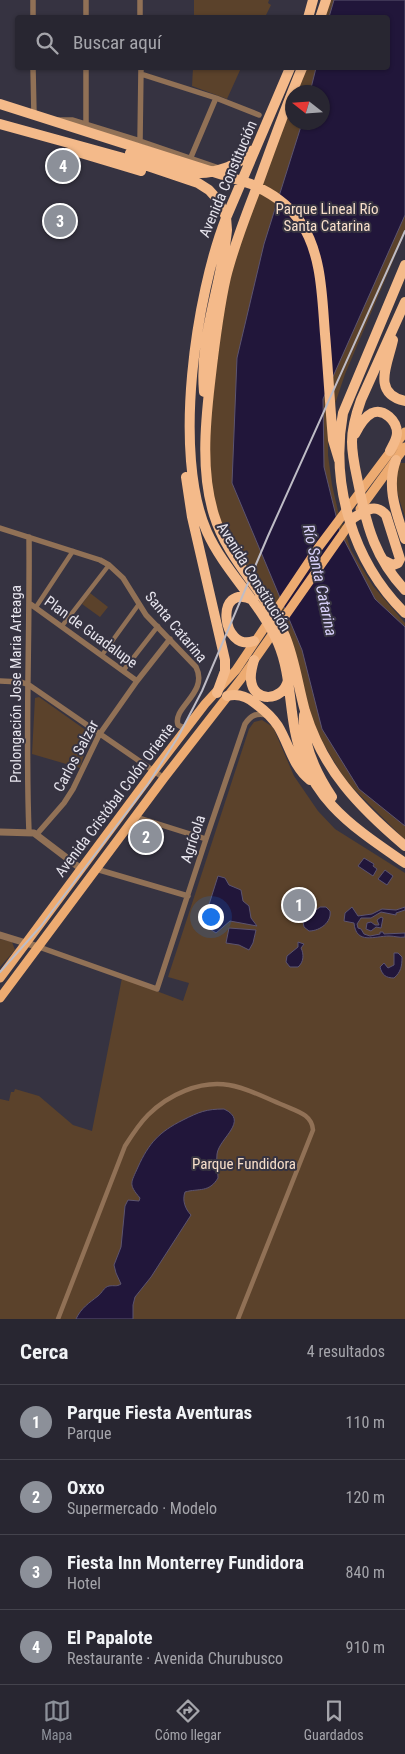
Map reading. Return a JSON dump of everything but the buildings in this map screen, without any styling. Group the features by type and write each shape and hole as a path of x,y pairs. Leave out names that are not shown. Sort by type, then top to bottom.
{"highway":[{"path":"309,15 313,0"},
{"path":"321,15 326,0"},
{"name":"Avenida Constitución","path":"289,70 217,241 199,321 193,373 190,434 192,476 202,522 212,543 254,601 277,642 288,679 297,739 304,761 315,783 338,813 363,834 405,863"},
{"name":"Avenida Constitución","path":"301,70 235,244 226,277 219,310 206,418 205,470 213,513 227,547 264,599 284,635 293,659 305,709 317,742 338,778 363,809 405,846"},
{"path":"0,104 241,180 262,189 282,201 301,223 312,247 322,301 333,440 339,460 347,508 358,544 376,579 405,613"},
{"path":"37,116 52,126 66,132 184,170 200,173 221,169 244,159 260,141"},
{"path":"0,126 52,137 127,159 198,183 209,190 218,200 226,217 227,230 203,366 206,418"},
{"path":"52,137 81,153 199,189 211,200 216,208 218,215 217,241"},
{"path":"339,460 340,427 343,413 405,265"},
{"path":"405,302 361,400 355,417 352,440 353,455 367,524 381,559 396,581 405,590"},
{"path":"396,322 384,382 385,388 391,396 405,401"},
{"path":"352,440 357,429 366,417 372,413 380,412 391,419 396,426 397,436 393,455 391,485 393,499 405,538"},
{"path":"190,434 186,458 187,491 225,660 222,694 247,697 269,715 279,728 299,770 315,783"},
{"path":"355,516 372,508 380,509 386,515 400,559 398,563 393,565 381,559"},
{"path":"254,601 243,596 234,599 228,604 226,618 228,628 237,638 244,642 256,638"},
{"path":"254,660 250,680 260,695 271,697 278,695 284,690 288,679"},
{"path":"305,709 304,729 315,767 336,803 363,834"}],"main road":[{"path":"393,455 405,432"},
{"path":"393,455 405,447"},
{"name":"Avenida Cristóbal Colón Oriente","path":"0,998 164,778 318,548 373,474 393,455"},
{"name":"Avenida Cristóbal Colón Oriente","path":"0,978 80,868 186,729 254,660 376,486 393,455"}],"street":[{"path":"33,0 33,15"},
{"path":"86,0 86,15"},
{"path":"140,0 140,15"},
{"path":"33,70 37,116"},
{"path":"86,70 86,125"},
{"path":"140,141 141,71 259,114"},
{"path":"190,158 216,98"},
{"path":"53,122 66,119 140,141 221,169"},
{"name":"Santa Catarina","path":"0,528 74,551 109,565 123,578 146,615 196,667 200,677 197,686 177,720 178,725 186,729"},
{"name":"Prolongación Jose Maria Arteaga","path":"29,537 27,769 29,832"},
{"path":"36,607 74,551"},
{"path":"62,626 109,565"},
{"name":"Plan de Guadalupe","path":"29,603 137,681"},
{"path":"102,655 139,604"},
{"path":"123,671 158,626"},
{"name":"Carlos Salzar","path":"37,834 64,804 99,734 170,639"},
{"path":"0,682 29,684 164,778"},
{"name":"Agrícola","path":"38,947 157,989 245,724 250,717 256,714 269,715"},
{"path":"136,817 206,839"},
{"path":"0,832 29,832 37,834 80,868"},
{"path":"96,869 188,896"},
{"path":"0,935 38,947"},
{"path":"58,1319 125,1146 135,1129 148,1115 175,1095 192,1088 227,1084 242,1088 300,1113 310,1119 313,1130 238,1319"}],"green space":[{"path":"194,0 269,0 268,3 271,5 266,15 194,15"},
{"name":"Río Santa Catarina","path":"331,0 405,0 405,233 345,374 333,410 328,433 328,455 338,511 351,550 373,586 405,623 405,840 350,785 323,743 311,717 299,668 217,519 208,442 214,345 238,243 285,117 285,130 330,130 330,85 298,85 304,70 390,70 390,15 325,15"},
{"path":"193,70 240,70 227,99 192,86"},
{"path":"398,463 405,463 405,517 396,484"},
{"path":"90,593 108,607 100,617 82,604"},
{"path":"39,697 87,731 89,739 80,768 32,754 35,698"},
{"name":"Parque Fundidora","path":"262,720 273,727 294,776 318,811 335,829 405,873 405,1319 0,1319 0,1099 9,1101 11,1092 14,1092 15,1089 39,1096 73,1125 92,1131 122,978 183,1001 189,983 168,977 249,729 254,722"},
{"path":"0,939 12,942 15,950 0,967"}],"water":[{"name":"Río Santa Catarina","path":"334,0 405,0 405,215 323,399 324,467 340,532 375,599 405,627 405,826 359,789 322,729 302,650 232,483 237,358 264,244 300,130 330,130 330,85 312,85 316,70 390,70 390,15 330,15"},
{"path":"364,858 374,864 373,866 377,869 373,876 358,866"},
{"path":"385,870 393,876 387,885 378,879"},
{"path":"218,876 225,878 229,885 241,890 243,901 249,906 251,918 257,926 230,921 216,933 201,923 206,914"},
{"path":"320,907 326,907 330,911 329,919 321,928 309,931 304,927 303,922 305,918"},
{"path":"352,907 358,916 372,914 382,909 396,910 405,907 405,910 396,913 396,915 381,912 371,918 361,918 357,924 364,934 370,936 383,932 384,934 405,933 405,937 362,937 358,934 354,923 344,921 345,913"},
{"path":"381,917 383,918 381,928 376,927 371,931 366,929 367,923 371,922 379,925 377,920"},
{"path":"229,928 256,930 249,950 239,945 226,943"},
{"path":"298,942 304,944 301,948 302,960 298,967 290,967 286,962 287,956 298,947"},
{"path":"394,953 398,953 402,957 402,963 401,969 394,978 391,978 383,974 380,967 384,963 388,968 394,965"},
{"path":"224,1109 231,1114 234,1124 217,1154 218,1178 215,1183 207,1188 185,1192 185,1204 191,1215 151,1277 135,1297 133,1319 76,1319 88,1303 106,1288 121,1284 114,1265 121,1247 125,1206 128,1200 139,1201 140,1198 132,1186 132,1180 151,1145 167,1129 189,1117 207,1110"}],"railway":[{"path":"0,972 41,926 148,784 178,737 202,691 268,536 405,231"}],"place":[{"name":"El Papalote","path":"63,166"},
{"name":"Fiesta Inn Monterrey Fundidora","path":"60,221"},
{"name":"Oxxo","path":"146,837"},
{"name":"Parque Fiesta Aventuras","path":"299,905"}],"park label":[{"name":"Parque Lineal Río Santa Catarina","path":"327,218"}]}
